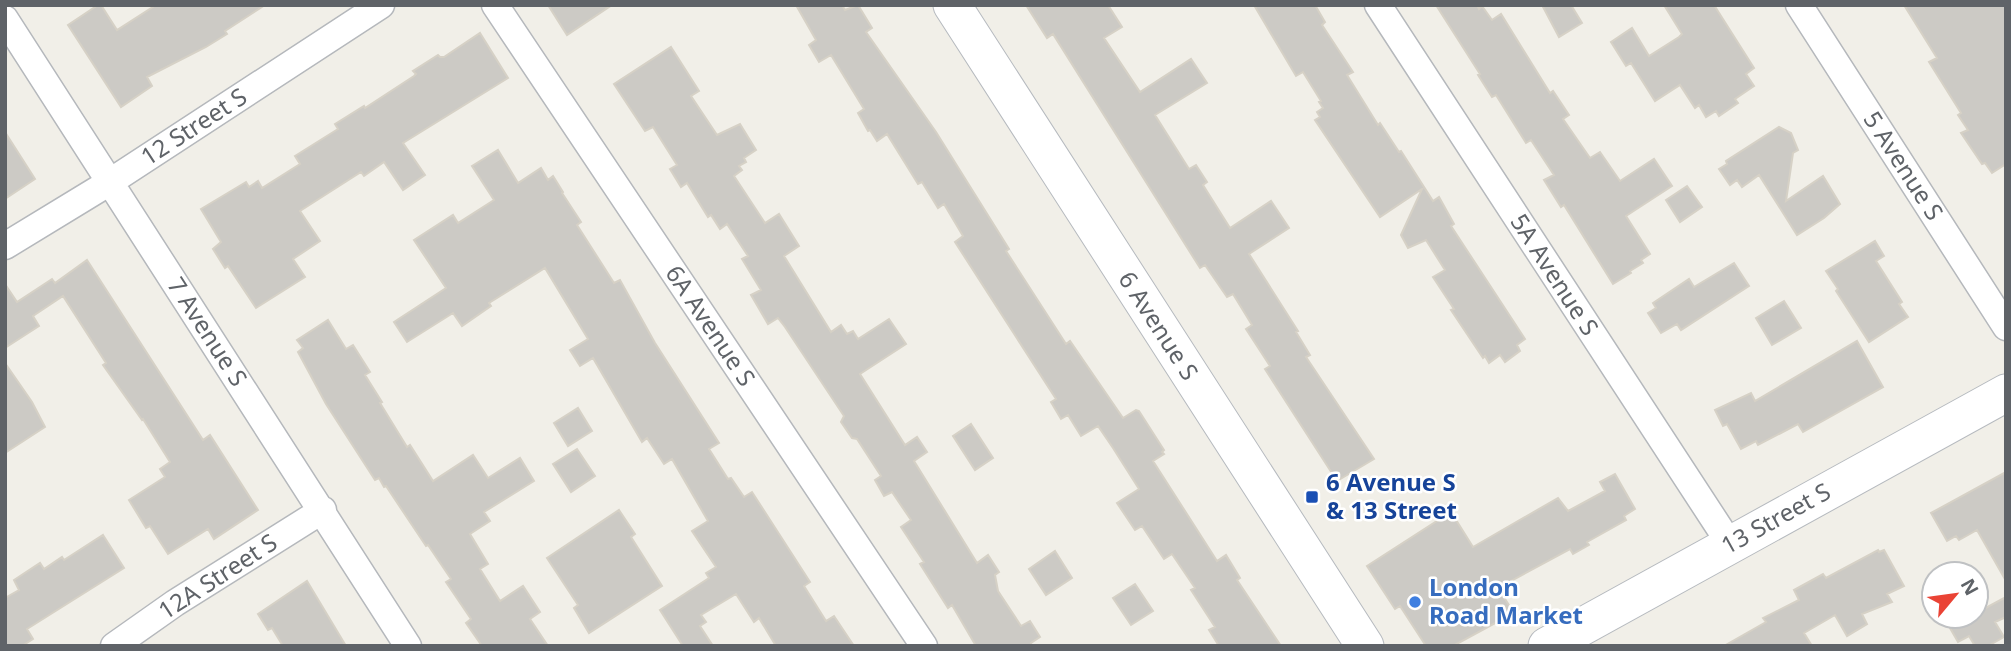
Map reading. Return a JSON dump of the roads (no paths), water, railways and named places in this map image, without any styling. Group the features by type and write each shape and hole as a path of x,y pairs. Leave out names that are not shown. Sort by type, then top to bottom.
{"main road":[{"name":"6 Avenue S","path":"952,5 1365,646"},
{"name":"13 Street S","path":"1547,646 2006,393"}],"street":[{"name":"12 Street S","path":"5,246 110,182 381,5"},
{"name":"6A Avenue S","path":"495,5 924,646"},
{"name":"5A Avenue S","path":"1378,5 1730,544"},
{"name":"5 Avenue S","path":"1800,5 2006,327"},
{"name":"7 Avenue S","path":"5,19 408,646"},
{"name":"12A Street S","path":"114,646 175,603 323,510"}],"place":[{"name":"6 Avenue S & 13 Street","path":"1312,497"},
{"name":"London Road Market","path":"1415,602"}]}
